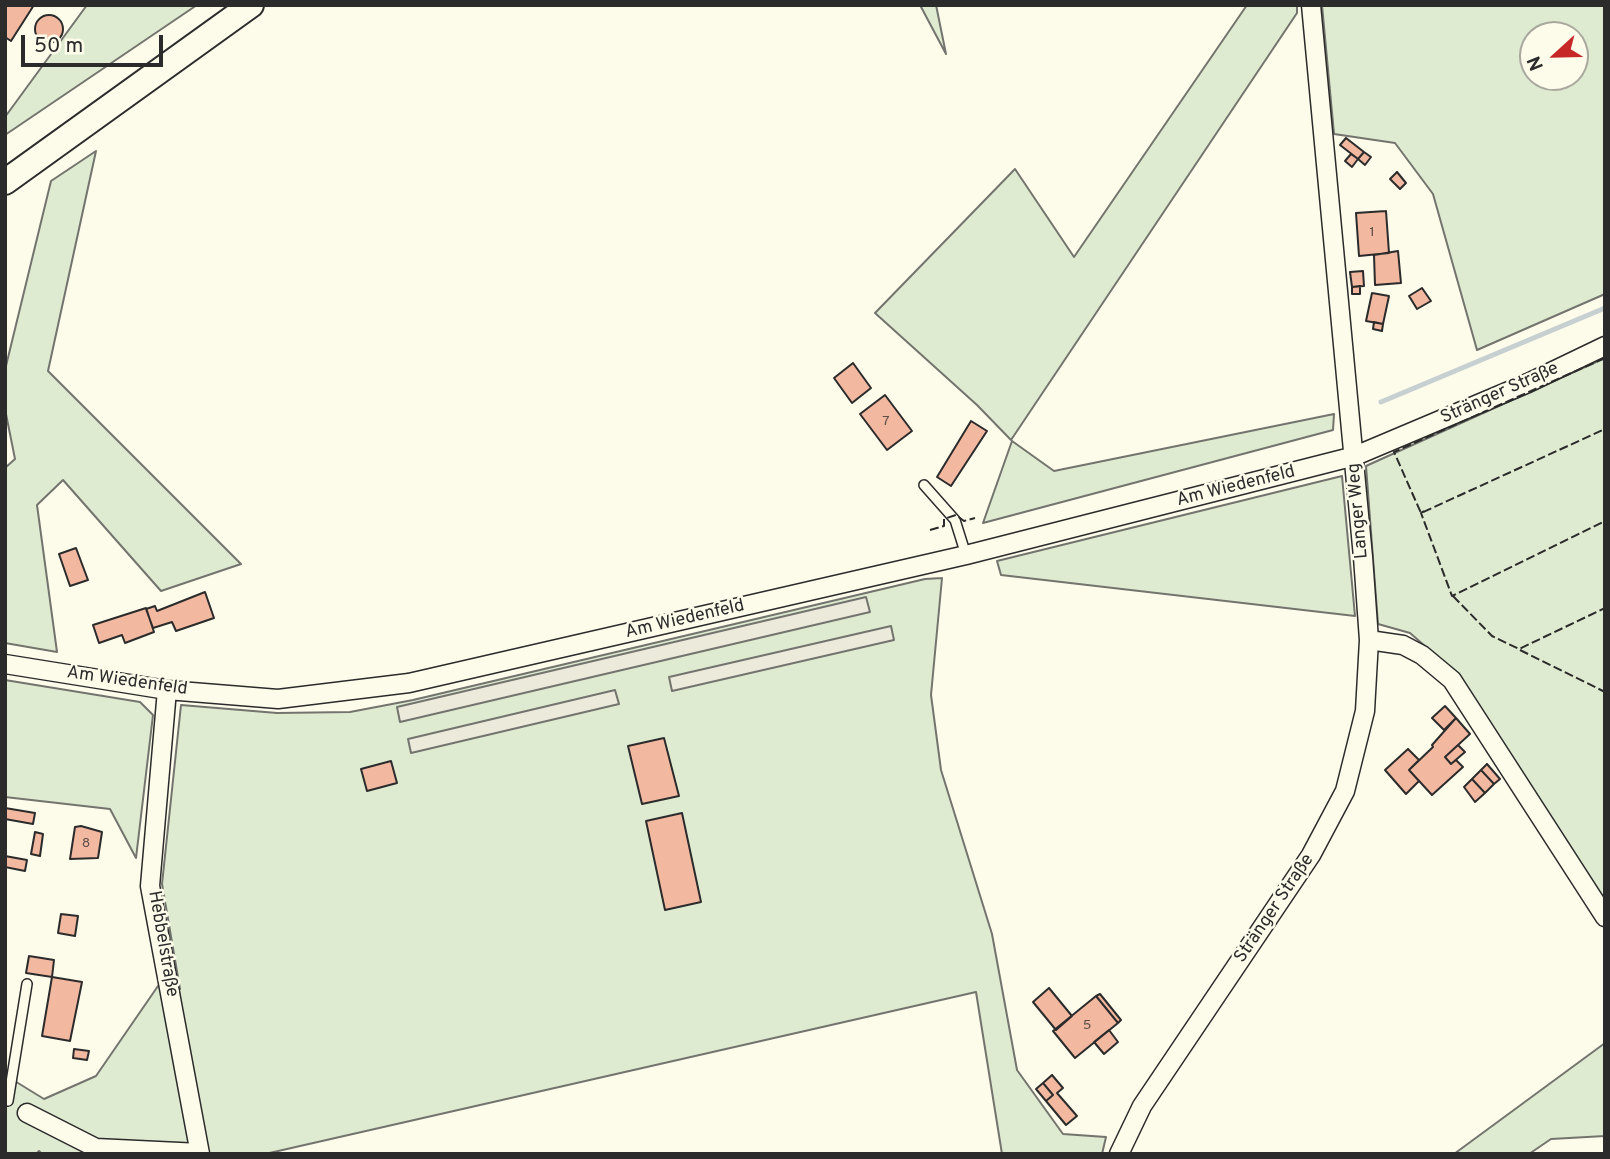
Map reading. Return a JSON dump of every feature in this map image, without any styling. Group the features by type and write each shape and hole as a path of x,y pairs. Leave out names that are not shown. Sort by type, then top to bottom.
{"main road":[{"path":"5,183 236,12"}],"street":[{"name":"Langer Weg","path":"1311,5 1355,456 1369,640"},
{"name":"Stränger Straße","path":"1355,456 1528,383 1605,346"},
{"name":"Am Wiedenfeld","path":"5,664 278,699 409,683 966,555 1355,456"},
{"name":"Stränger Straße","path":"1119,1154 1142,1106 1311,855 1345,791 1365,711 1369,640"},
{"path":"1369,640 1403,645 1422,655 1452,680 1605,918"},
{"name":"Hebbelstraße","path":"168,684 150,886 200,1153"},
{"path":"27,1113 96,1148 200,1153"}],"lane":[{"path":"924,485 955,520 966,555"},
{"path":"27,984 7,1100 27,1113"}],"green space":[{"path":"87,5 197,5 5,135 5,117"},
{"path":"920,5 936,5 946,54"},
{"path":"1247,5 1297,5 1297,13 1011,440 977,405 875,313 1015,169 1074,257"},
{"path":"1322,5 1605,5 1605,294 1477,350 1433,194 1395,143 1334,134"},
{"path":"96,151 48,371 241,564 161,591 63,480 37,505 57,652 5,643 5,468 15,459 5,409 5,370 51,181"},
{"path":"1605,358 1605,902 1457,674 1410,633 1378,624 1366,466"},
{"path":"1334,414 1333,430 983,523 1012,441 1054,471"},
{"path":"1342,476 1355,616 1001,575 997,561"},
{"path":"942,578 931,695 941,770 992,934 1017,1070 1063,1134 1106,1137 1102,1154 1002,1154 976,992 265,1154 42,1154 39,1151 36,1154 5,1154 5,1075 44,1099 96,1076 158,986 180,989 162,884 181,705 277,713 350,712 413,700 925,579"},
{"path":"5,680 140,702 153,715 136,858 110,809 5,797"},
{"path":"1605,1043 1605,1136 1551,1139 1529,1154 1454,1154"}],"shaded area":[{"path":"866,597 870,612 400,722 397,707"},
{"path":"891,626 894,640 672,691 669,677"},
{"path":"615,690 619,704 411,753 408,739"}],"building":[{"path":"5,5 34,5 11,41 5,37"},
{"path":"49,15 59,19 63,29 59,39 49,43 39,39 35,29 39,19"},
{"path":"1346,138 1364,152 1358,159 1340,145"},
{"path":"1364,152 1371,157 1365,165 1358,159"},
{"path":"1351,154 1358,159 1352,167 1345,161"},
{"path":"1397,172 1406,183 1400,189 1390,179"},
{"path":"1386,211 1389,253 1359,256 1356,213"},
{"path":"1398,251 1401,283 1375,285 1374,255"},
{"path":"1363,271 1364,286 1352,287 1350,272"},
{"path":"1360,286 1360,294 1352,294 1352,287"},
{"path":"1422,288 1431,301 1417,309 1409,296"},
{"path":"1372,293 1389,296 1383,324 1366,321"},
{"path":"1374,322 1383,324 1382,331 1373,329"},
{"path":"853,363 871,388 852,403 834,378"},
{"path":"885,395 912,431 887,450 860,414"},
{"path":"971,421 987,431 951,486 937,477"},
{"path":"76,548 88,580 70,586 59,554"},
{"path":"205,592 214,618 176,631 172,622 153,628 146,609 155,606 157,611"},
{"path":"146,608 154,632 125,643 122,635 99,643 93,625"},
{"path":"1445,706 1456,718 1444,730 1432,718"},
{"path":"1456,718 1470,734 1445,757 1451,764 1456,760 1463,767 1432,795 1409,770 1433,747"},
{"path":"664,738 679,796 642,804 628,746"},
{"path":"1458,745 1465,752 1451,764 1445,757"},
{"path":"1408,749 1419,760 1409,770 1419,781 1406,794 1385,770"},
{"path":"391,761 397,783 367,791 361,769"},
{"path":"1487,764 1500,779 1494,784 1481,770"},
{"path":"1481,770 1494,784 1485,793 1472,779"},
{"path":"1472,779 1485,793 1475,802 1464,787"},
{"path":"5,808 35,813 33,824 5,819"},
{"path":"682,813 701,902 665,910 646,821"},
{"path":"75,827 102,832 98,858 70,859"},
{"path":"35,832 43,834 40,856 31,854"},
{"path":"5,856 27,860 25,871 5,867"},
{"path":"61,914 78,916 75,936 58,933"},
{"path":"29,956 54,960 52,977 26,973"},
{"path":"52,977 82,982 70,1041 42,1036"},
{"path":"1049,988 1072,1016 1056,1030 1033,1002"},
{"path":"1100,994 1121,1020 1118,1023 1096,996"},
{"path":"1096,996 1118,1023 1075,1058 1053,1031"},
{"path":"1109,1030 1118,1042 1104,1054 1094,1042"},
{"path":"74,1049 89,1051 87,1060 73,1058"},
{"path":"1052,1075 1063,1088 1057,1093 1077,1116 1066,1125 1046,1101 1053,1095 1043,1083"},
{"path":"1043,1083 1053,1095 1046,1101 1036,1089"}],"waterway":[{"path":"1381,402 1605,308"}],"fence":[{"path":"1605,358 1394,452 1421,513 1605,429"},
{"path":"1424,511 1421,513 1452,596 1605,521"},
{"path":"930,530 944,526 944,519 956,515 964,521 975,518"},
{"path":"1453,596 1492,636 1519,649 1605,608"},
{"path":"1520,650 1605,692"}]}
